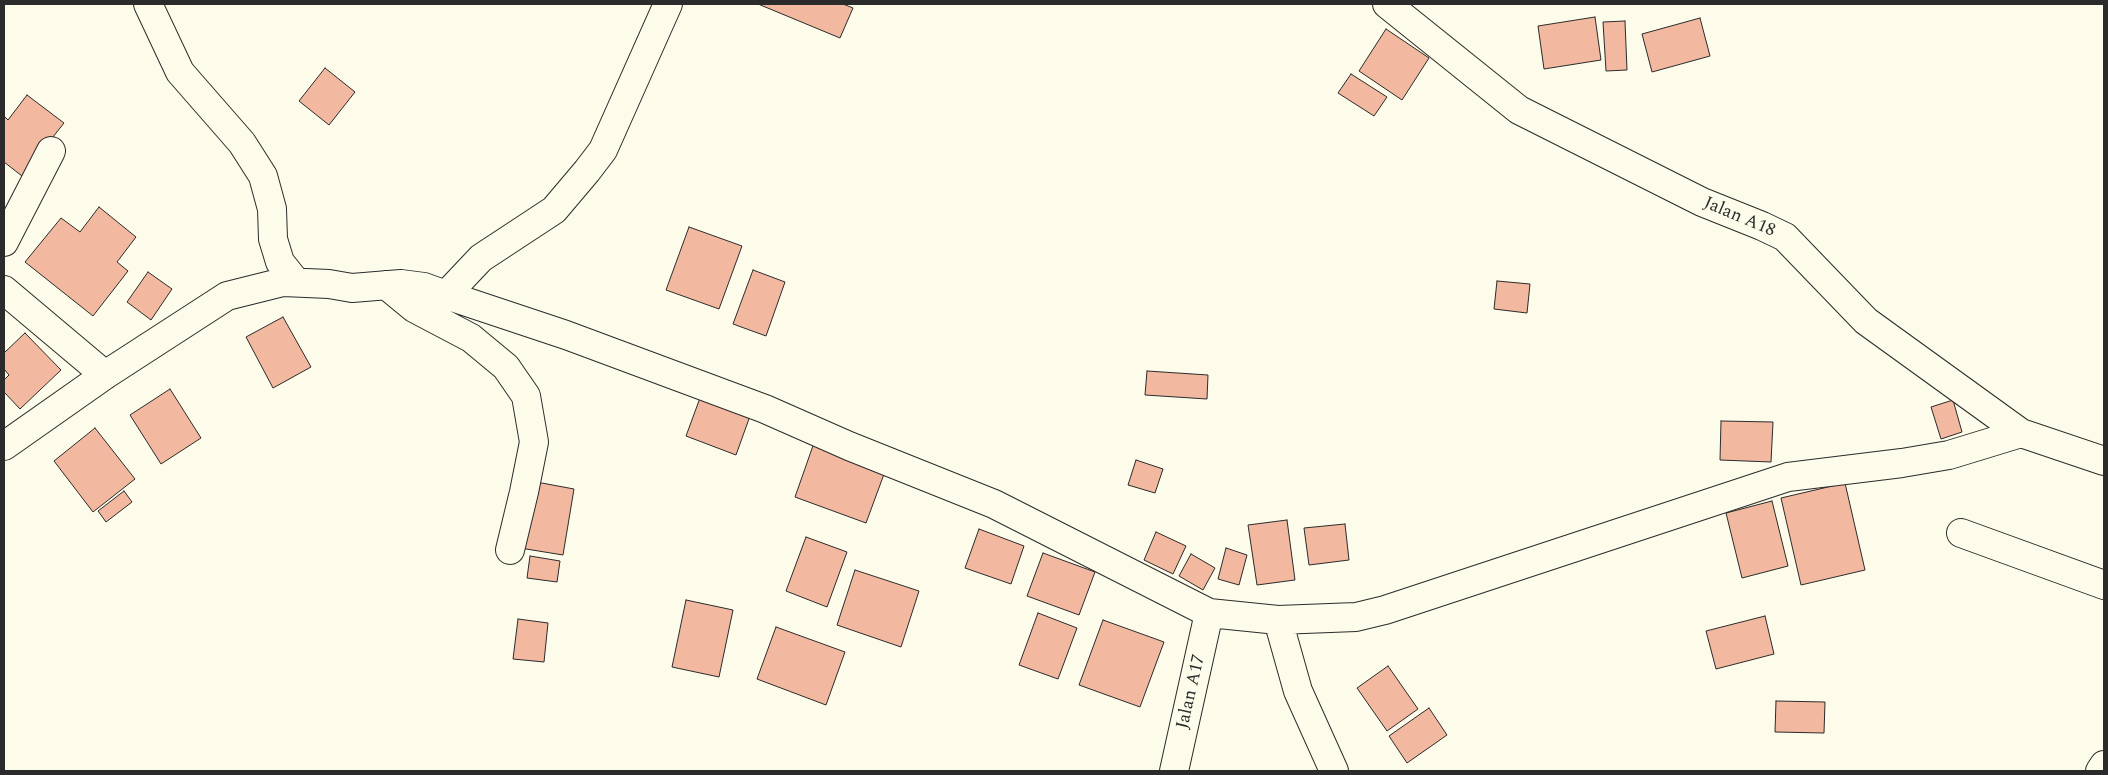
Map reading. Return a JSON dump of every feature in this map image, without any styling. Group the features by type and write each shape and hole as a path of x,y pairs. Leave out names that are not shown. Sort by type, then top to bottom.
{"street":[{"path":"148,4 180,72 242,143 263,176 272,209 273,240 280,262 296,282"},
{"path":"446,295 480,258 554,210 598,157 603,150 668,4"},
{"name":"Jalan A18","path":"1387,4 1519,110 1702,202 1785,237 1866,321 2021,433 2104,461"},
{"path":"4,242 51,151"},
{"path":"4,446 105,375 227,296 283,282 329,284 352,288 401,284 424,288 566,335 765,409 849,446 994,504 1209,613 1278,620 1356,617 1385,610 1788,477 1902,464 1949,455 2021,433"},
{"path":"386,285 414,308 470,338 506,367 526,396 534,442 510,550"},
{"path":"4,290 105,375"},
{"path":"1961,533 2104,585"},
{"name":"Jalan A17","path":"1174,771 1209,613"},
{"path":"1278,620 1298,691 1334,771"},
{"path":"2100,771 2104,764"}],"building":[{"path":"758,4 843,4 853,8 840,38"},
{"path":"1595,17 1601,60 1544,69 1538,26"},
{"path":"1700,18 1710,56 1652,72 1642,34"},
{"path":"1625,21 1627,70 1606,71 1603,22"},
{"path":"1386,29 1429,58 1402,100 1359,71"},
{"path":"325,68 355,92 329,125 299,101"},
{"path":"1351,74 1387,97 1374,116 1338,93"},
{"path":"27,95 64,123 22,176 4,162 4,116 8,120"},
{"path":"99,207 136,237 117,262 128,271 93,316 25,262 61,218 80,232"},
{"path":"689,227 742,246 719,309 666,290"},
{"path":"753,270 785,282 766,336 733,324"},
{"path":"148,272 172,289 151,320 127,302"},
{"path":"1497,281 1530,284 1527,313 1494,309"},
{"path":"283,317 311,367 273,388 246,337"},
{"path":"25,333 61,370 20,409 4,392 4,380 9,375 4,369 4,353"},
{"path":"1147,371 1208,375 1207,399 1145,395"},
{"path":"170,389 201,438 161,464 130,415"},
{"path":"700,398 750,416 736,455 686,436"},
{"path":"1953,400 1962,432 1941,439 1931,407"},
{"path":"1721,421 1773,422 1771,462 1720,460"},
{"path":"95,428 135,479 93,512 54,461"},
{"path":"815,440 887,466 866,523 795,497"},
{"path":"1136,460 1163,469 1155,493 1128,485"},
{"path":"531,481 574,489 563,555 520,548"},
{"path":"1845,483 1865,570 1801,585 1781,498"},
{"path":"124,491 132,502 106,522 98,511"},
{"path":"1772,501 1788,566 1742,578 1726,513"},
{"path":"1287,520 1295,580 1257,585 1248,525"},
{"path":"1345,524 1349,560 1309,565 1304,528"},
{"path":"979,529 1024,546 1011,584 965,568"},
{"path":"1156,532 1186,546 1173,574 1144,560"},
{"path":"806,537 847,552 827,607 786,591"},
{"path":"1226,548 1247,555 1239,585 1218,579"},
{"path":"1043,553 1095,572 1079,615 1027,596"},
{"path":"1191,554 1215,568 1203,590 1179,576"},
{"path":"530,556 560,561 557,582 527,578"},
{"path":"855,570 919,591 901,647 837,625"},
{"path":"686,600 733,610 719,677 672,667"},
{"path":"1038,613 1077,628 1058,679 1019,665"},
{"path":"1765,616 1774,654 1716,669 1706,631"},
{"path":"518,619 548,623 544,662 513,659"},
{"path":"1103,620 1164,642 1140,707 1079,685"},
{"path":"776,627 845,652 826,705 757,679"},
{"path":"1388,666 1418,709 1387,731 1357,688"},
{"path":"1776,701 1825,702 1824,733 1775,732"},
{"path":"1429,708 1447,735 1407,763 1389,736"}]}
